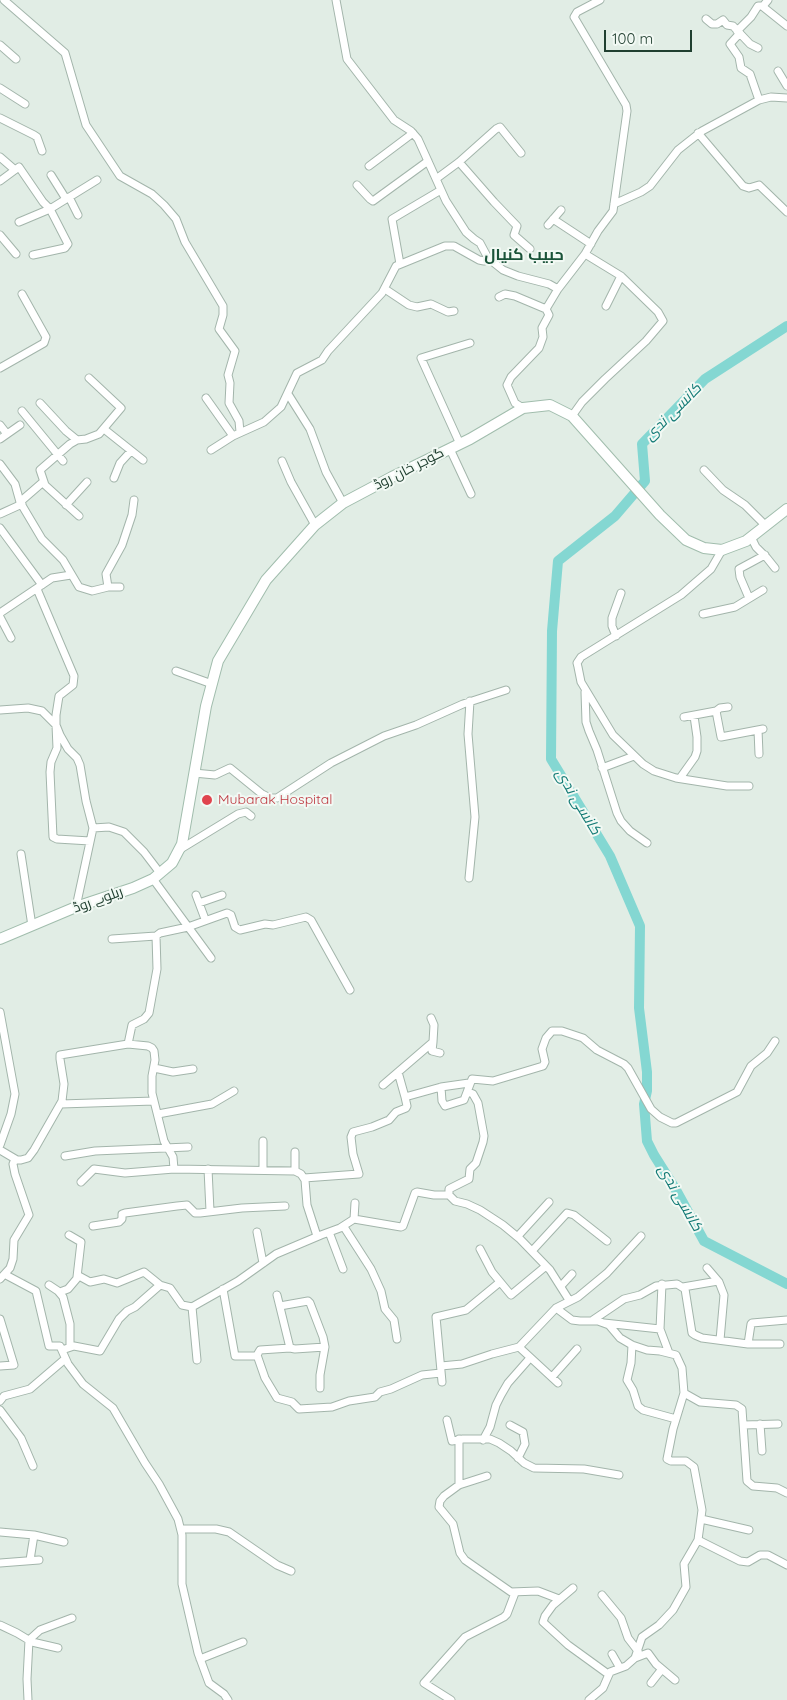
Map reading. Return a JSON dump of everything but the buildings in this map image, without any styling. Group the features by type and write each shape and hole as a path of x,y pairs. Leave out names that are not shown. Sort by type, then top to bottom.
{"main road":[{"name":"گوجر خان روڈ","path":"180,847 206,706 218,661 266,580 314,525 343,503 460,444 523,408 550,406 572,416 660,515 686,540 704,548 722,550 746,542 787,509"},
{"name":"ریلوے روڈ","path":"0,939 76,907 133,888 157,876 172,863 180,847"}],"street":[{"path":"4,0 65,53 79,107 86,125 120,176 152,194 176,219 185,242 223,306 223,316 218,329 235,351 228,375 230,384 229,403 239,421 236,434"},
{"path":"336,0 347,59 394,120 418,138 441,190 458,221 474,240 480,243 489,259 503,270 549,284 558,289"},
{"path":"546,309 558,289 585,254 598,230 613,211 627,111 626,105 574,17 577,12 600,0"},
{"path":"759,100 750,74 741,68 738,57 730,44 758,6 762,6 768,0"},
{"path":"762,6 787,26"},
{"path":"706,19 715,25 723,20 727,25 733,26 750,44 758,48"},
{"path":"0,45 16,59"},
{"path":"778,71 787,86"},
{"path":"0,88 25,104"},
{"path":"614,204 650,186 678,150 698,133 759,100 771,97 787,98"},
{"path":"0,118 37,137 42,151"},
{"path":"436,179 500,127 521,153"},
{"path":"698,133 743,186 749,188 759,185 787,212"},
{"path":"369,166 413,134"},
{"path":"0,157 15,170"},
{"path":"357,185 373,201 428,161"},
{"path":"459,162 517,226 514,235 530,249"},
{"path":"1,179 19,167 50,209 68,245 65,248 33,255"},
{"path":"51,175 78,215"},
{"path":"19,222 50,209 97,180"},
{"path":"400,264 392,219 441,190"},
{"path":"561,210 550,222 591,244"},
{"path":"0,236 16,254"},
{"path":"211,450 236,434 270,418 281,407 297,373 322,360 385,289 396,266 436,248 450,246 454,246 479,260 489,259"},
{"path":"572,416 582,402 646,341 662,322 658,312 621,276 585,254"},
{"path":"606,306 621,276"},
{"path":"385,289 408,305 431,304 448,312 454,310"},
{"path":"0,368 44,343 46,337 22,294"},
{"path":"499,297 505,294 515,296 546,309 549,315 542,328 539,348 511,377 507,385 515,403 523,408"},
{"path":"460,444 421,358 470,344"},
{"path":"79,516 43,482 40,470 77,440 92,438 99,434 121,408 89,378"},
{"path":"288,394 310,429 326,472 343,503"},
{"path":"206,398 236,434"},
{"path":"40,403 77,440"},
{"path":"22,410 63,461"},
{"path":"0,425 7,434"},
{"path":"0,439 20,425"},
{"path":"104,429 143,460"},
{"path":"450,449 471,494"},
{"path":"114,478 120,463 131,451"},
{"path":"282,461 314,525"},
{"path":"0,464 15,484 21,503 42,539 63,560 79,587 92,591 108,587 120,587"},
{"path":"704,470 723,490 745,505 766,526"},
{"path":"0,514 21,503 43,482"},
{"path":"66,505 87,482"},
{"path":"108,587 106,574 122,545 132,515 134,500"},
{"path":"0,528 39,587 74,676 72,685 60,694 58,699 57,748 51,762 50,772 53,837 90,842"},
{"path":"751,537 756,547 775,568"},
{"path":"722,550 711,569 681,595 581,657 577,664 581,682 613,735 634,756 654,771 680,778 727,786 749,786"},
{"path":"749,598 740,577 739,569 765,555"},
{"path":"0,613 52,578 71,575"},
{"path":"703,614 735,607 763,590"},
{"path":"616,636 612,626 612,618 621,593"},
{"path":"0,617 12,638"},
{"path":"176,671 212,684"},
{"path":"585,689 586,722 621,821 630,831 647,843"},
{"path":"194,773 214,775 230,768 239,773 262,794 270,798 277,798 331,763 384,736 416,725 470,701 506,690"},
{"path":"469,878 475,817 468,734 470,701"},
{"path":"684,717 728,707"},
{"path":"0,710 28,708 42,712 56,725 68,749 77,758 80,765 93,828 76,907"},
{"path":"716,711 721,737 760,730 759,754"},
{"path":"680,778 696,754 697,737 694,716"},
{"path":"602,768 634,756"},
{"path":"180,847 238,814 246,812 251,816"},
{"path":"93,828 109,827 124,832 144,852 188,926 211,958"},
{"path":"21,854 32,926"},
{"path":"196,895 204,920"},
{"path":"199,903 222,895"},
{"path":"112,939 156,936 160,933 227,913 231,915 235,927 242,930 306,917 311,920 350,990"},
{"path":"128,1044 132,1025 144,1019 148,1013 157,969 156,936"},
{"path":"0,1017 15,1094 11,1114 0,1145"},
{"path":"431,1018 434,1026 432,1051 440,1052"},
{"path":"405,1097 441,1087 469,1083 474,1079 492,1081 504,1079 543,1066 545,1062 542,1049 546,1038 552,1031 562,1031 584,1038 597,1050 624,1064 651,1108 660,1118 672,1123 737,1092 751,1066 767,1053 774,1041"},
{"path":"383,1085 433,1042"},
{"path":"0,1150 15,1159 25,1160 30,1156 61,1104 64,1084 60,1055 128,1044 152,1048 155,1056 152,1092 164,1141 173,1157 174,1170"},
{"path":"154,1068 173,1072 193,1069"},
{"path":"304,1178 360,1174 353,1154 351,1133 390,1120 396,1112 406,1108 398,1072"},
{"path":"441,1087 442,1102 445,1106 462,1102 468,1092 469,1083"},
{"path":"158,1114 207,1105 234,1091"},
{"path":"449,1195 449,1190 469,1178 470,1170 476,1163 483,1142 484,1136 478,1103 473,1094 468,1092"},
{"path":"61,1104 154,1101"},
{"path":"262,1170 263,1141"},
{"path":"66,1156 95,1151 188,1147"},
{"path":"295,1152 295,1171"},
{"path":"15,1159 13,1164 15,1174 29,1216 14,1240 12,1263 3,1277 36,1291 49,1346 60,1346 65,1359 87,1388 113,1408 178,1519 181,1529 182,1584 200,1659 209,1683 224,1694 228,1700"},
{"path":"81,1182 94,1170 125,1173 208,1169 295,1171 304,1178 307,1204 318,1236"},
{"path":"208,1169 210,1211"},
{"path":"354,1219 401,1227 415,1193 449,1195 455,1201 480,1210 518,1236 546,1266 569,1300"},
{"path":"518,1236 549,1202"},
{"path":"77,1277 90,1282 104,1279 117,1283 144,1272 160,1285 170,1288 182,1305 192,1307 238,1281 276,1254 344,1227 354,1219 355,1203"},
{"path":"93,1226 119,1222 122,1219 122,1214 125,1212 177,1206 187,1206 195,1213 285,1206"},
{"path":"532,1251 567,1213 574,1215 607,1240"},
{"path":"344,1227 367,1262 378,1284 385,1309 394,1320 397,1339"},
{"path":"258,1232 263,1263"},
{"path":"328,1232 343,1269"},
{"path":"60,1292 68,1289 77,1277 81,1242 69,1235"},
{"path":"325,1347 260,1350 257,1353 265,1378 277,1398 289,1400 300,1409 332,1407 349,1401 375,1397 380,1392 422,1375 519,1347 556,1308 578,1297 607,1273 641,1236"},
{"path":"480,1249 492,1272 511,1295 546,1266"},
{"path":"707,1268 718,1281 724,1295 720,1340"},
{"path":"561,1286 572,1274"},
{"path":"593,1320 624,1300 640,1295 662,1284 677,1284 683,1287 718,1281"},
{"path":"442,1382 437,1315 466,1310 500,1282"},
{"path":"49,1284 60,1292 66,1306 70,1324 70,1347"},
{"path":"662,1284 660,1329 670,1353"},
{"path":"62,1350 77,1346 100,1351 118,1319 160,1285"},
{"path":"683,1287 686,1293 692,1333 702,1338 748,1344 780,1344"},
{"path":"223,1289 236,1356 257,1356"},
{"path":"276,1295 290,1348"},
{"path":"280,1306 309,1302 325,1347 320,1375 320,1388"},
{"path":"192,1307 197,1360"},
{"path":"556,1308 572,1320 593,1320 604,1323 660,1329"},
{"path":"0,1319 14,1365 0,1366"},
{"path":"748,1344 750,1324 752,1322 787,1320"},
{"path":"589,1700 603,1688 608,1674 626,1666 637,1654 642,1637 659,1625 670,1614 685,1590 684,1564 698,1540 702,1510 694,1467 686,1461 671,1461 668,1459 676,1419 684,1392 680,1360 676,1355 670,1353 647,1350 632,1345 620,1338 609,1325 604,1323"},
{"path":"632,1345 631,1363 627,1380 633,1390 638,1406 644,1410 676,1419"},
{"path":"519,1347 558,1383"},
{"path":"552,1377 577,1349"},
{"path":"483,1440 490,1427 496,1406 504,1389 530,1358"},
{"path":"0,1401 4,1396 30,1389 65,1359"},
{"path":"684,1392 689,1397 700,1402 738,1405 743,1411 747,1481 753,1486 777,1488 787,1493"},
{"path":"0,1410 21,1438 33,1466"},
{"path":"447,1420 452,1441 459,1439 490,1439 499,1443 527,1465 534,1468 584,1470 619,1475"},
{"path":"760,1424 762,1451"},
{"path":"744,1425 778,1424"},
{"path":"510,1425 523,1432 525,1444 518,1458"},
{"path":"459,1439 459,1485"},
{"path":"487,1476 459,1485 444,1496 439,1507 453,1524 460,1552 470,1563 511,1592 538,1591 559,1599"},
{"path":"700,1520 749,1530"},
{"path":"181,1529 216,1529 229,1532 277,1565 292,1571"},
{"path":"0,1532 34,1535 64,1542"},
{"path":"30,1560 34,1535"},
{"path":"698,1540 740,1561 748,1562 760,1555 768,1555 787,1565"},
{"path":"0,1563 39,1560"},
{"path":"573,1588 559,1599 545,1616 543,1622 568,1645 608,1674"},
{"path":"451,1700 424,1683 465,1637 504,1617 515,1593"},
{"path":"602,1595 621,1618 628,1638 637,1654"},
{"path":"28,1700 26,1679 29,1640 40,1630 72,1618"},
{"path":"0,1625 41,1646 58,1648"},
{"path":"200,1659 243,1642"},
{"path":"637,1654 648,1653 675,1680"},
{"path":"612,1654 620,1668"},
{"path":"651,1683 662,1669"}],"waterway":[{"name":"کانسی ندی","path":"787,326 705,379 642,444 645,481 615,516 558,561 552,631 551,759 610,856 640,926 639,1008 647,1072 647,1091 644,1104 647,1141 704,1241 787,1284"}],"place":[{"name":"Mubarak Hospital","path":"207,800"}],"district":[{"name":"حبیب کنیال","path":"524,255"}]}
